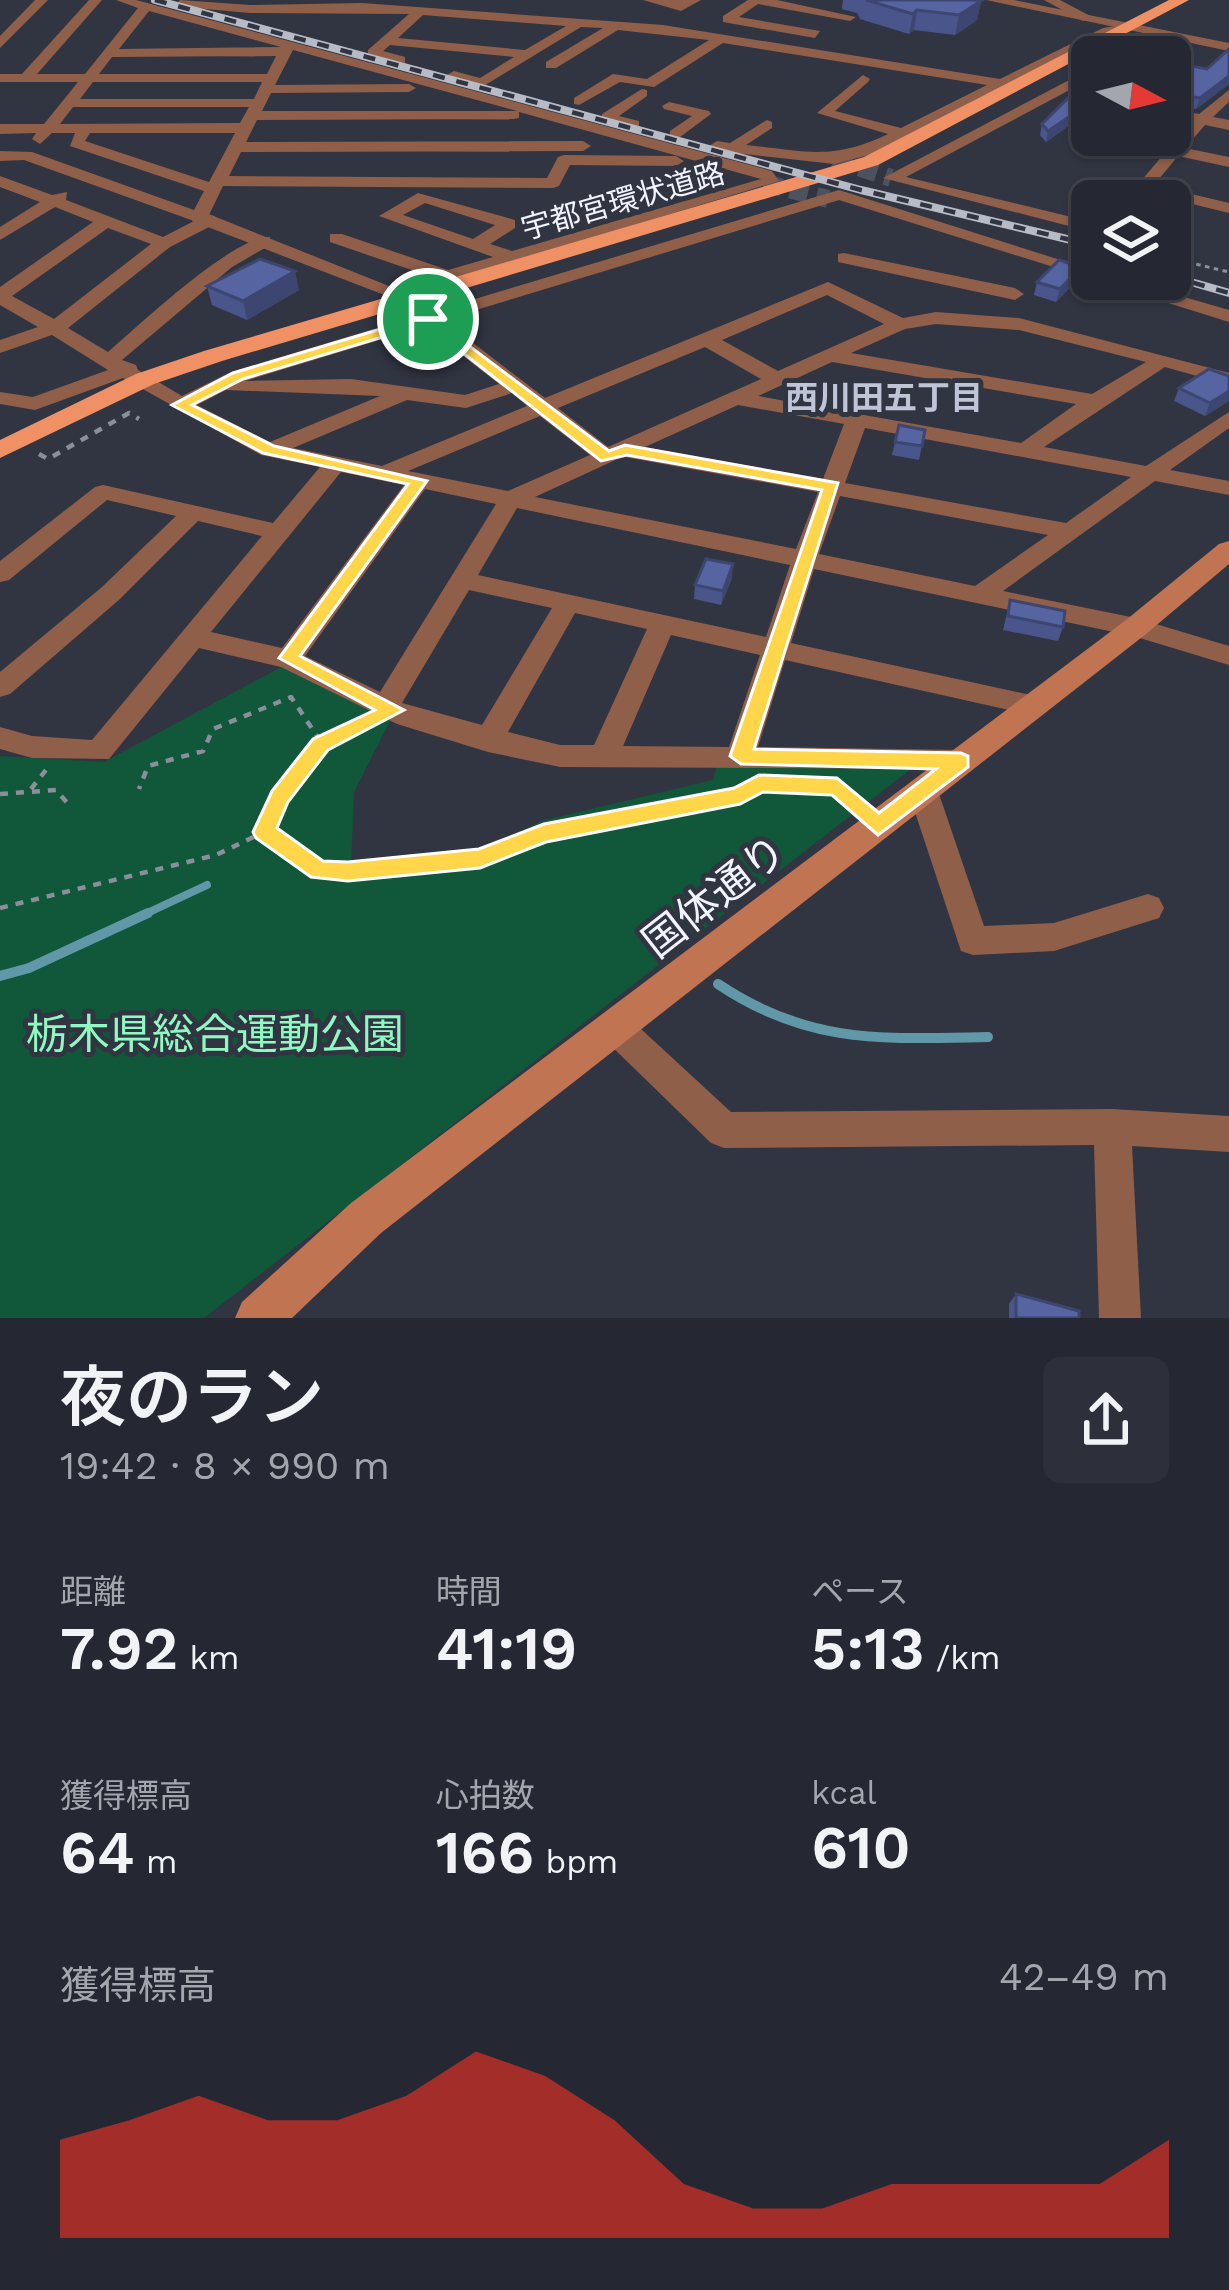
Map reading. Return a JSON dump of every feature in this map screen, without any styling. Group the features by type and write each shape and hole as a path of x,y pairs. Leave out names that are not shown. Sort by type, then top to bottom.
{"highway":[{"name":"宇都宮環状道路","path":"0,450 145,380 853,177 1186,5"},
{"name":"宇都宮環状道路","path":"1130,36 1141,29"},
{"name":"宇都宮環状道路","path":"957,124 1071,71"},
{"name":"宇都宮環状道路","path":"0,469 145,380"}],"main road":[{"name":"国体通り","path":"258,1318 366,1218 1136,627 1229,550"}],"street":[{"path":"0,44 42,0"},
{"path":"26,78 96,0"},
{"path":"122,0 287,49 766,174 771,181 447,276 410,304"},
{"path":"177,0 250,9 308,4"},
{"path":"284,0 576,26 663,29 1007,84"},
{"path":"649,0 681,7 695,0"},
{"path":"703,36 756,0 850,16"},
{"path":"993,0 1229,47"},
{"path":"1050,0 1088,18"},
{"path":"26,155 146,7"},
{"path":"420,11 373,53 519,94"},
{"path":"162,53 188,18"},
{"path":"728,19 815,34 792,52"},
{"path":"404,26 554,40"},
{"path":"482,83 518,71 531,55 576,26"},
{"path":"551,65 613,28"},
{"path":"1141,29 1144,36"},
{"path":"642,93 607,116 739,149 835,159 904,133 1108,31 1141,29"},
{"path":"579,101 618,77 649,84 720,39"},
{"path":"388,41 531,55"},
{"path":"109,53 287,49"},
{"path":"0,347 56,327 164,243 204,219 215,185 287,49"},
{"path":"0,78 89,77 258,103 411,116 549,115"},
{"path":"863,79 824,113 904,133"},
{"path":"1071,84 891,178 1071,222"},
{"path":"68,104 258,103 449,88"},
{"path":"1062,89 1071,91"},
{"path":"1191,131 1229,94"},
{"path":"0,129 174,128 258,103"},
{"path":"669,106 704,114 675,134"},
{"path":"403,147 411,116"},
{"path":"1191,117 1229,125"},
{"path":"739,149 738,143 767,125"},
{"path":"86,128 76,142 215,185 553,183 564,160 671,165 690,153"},
{"path":"151,167 174,128"},
{"path":"235,147 659,145"},
{"path":"524,180 527,146"},
{"path":"1191,146 1229,150"},
{"path":"1191,149 1229,162"},
{"path":"0,156 26,155 98,180 264,242 410,304 542,408 616,453 1070,531"},
{"path":"1150,180 1170,156"},
{"path":"0,235 52,201 98,180"},
{"path":"1,182 164,243"},
{"path":"218,387 410,304 839,195 1071,270"},
{"path":"474,246 509,224 424,197 388,217 474,246 511,257"},
{"path":"1191,202 1229,208"},
{"path":"106,221 0,297 269,450 1136,627 1229,656"},
{"path":"336,238 447,276"},
{"path":"145,380 226,263 264,242"},
{"path":"844,258 1015,294"},
{"path":"992,323 992,316 1047,263"},
{"path":"382,474 828,288 900,324"},
{"path":"1174,300 1229,316"},
{"path":"390,708 511,500 900,324 949,317 1057,332 1229,379"},
{"path":"706,339 780,381"},
{"path":"831,356 1096,401"},
{"path":"1027,449 1161,361"},
{"path":"0,398 35,404 145,380 218,387 351,385 466,402 513,386"},
{"path":"269,450 404,393"},
{"path":"741,399 1229,488"},
{"path":"980,595 1229,418"},
{"path":"741,756 805,558 857,420"},
{"path":"0,738 32,747 99,751 334,465"},
{"path":"288,658 419,481"},
{"path":"0,574 103,492 278,532"},
{"path":"0,687 111,593 191,514"},
{"path":"464,580 1031,705"},
{"path":"488,741 568,603"},
{"path":"604,756 663,623"},
{"path":"192,637 288,658 390,708 488,741 560,756 961,761"},
{"path":"923,791 973,941 1054,937 1148,908"},
{"path":"616,1028 724,1130 1112,1127 1229,1134"},
{"path":"1112,1127 1120,1318"}],"path":[{"path":"1191,263 1229,272"},
{"path":"48,459 129,413 139,418"},
{"path":"139,789 148,766 203,751 213,730 290,697 321,745"},
{"path":"0,908 216,855 264,832 279,797 321,745 390,708"},
{"path":"264,832 319,870 348,872 480,858 544,833 740,796 759,783 837,786 878,826"},
{"path":"0,794 56,790 71,807"}],"green space":[{"name":"栃木県総合運動公園","path":"287,664 391,719 354,792 351,866 482,851 541,821 713,780 719,759 916,765 204,1318 0,1318 0,756 104,762"}],"building":[{"path":"866,0 981,1 959,15 917,10 913,14"},
{"path":"1229,49 1229,76 1200,98 1191,97 1191,66 1207,69"},
{"path":"1071,95 1071,115 1048,131 1042,124"},
{"path":"260,259 295,271 243,301 207,286"},
{"path":"1059,260 1071,264 1071,277 1060,289 1037,282"},
{"path":"1209,369 1229,376 1229,391 1210,403 1179,388"},
{"path":"899,425 925,430 922,446 895,442"},
{"path":"706,559 733,564 723,591 695,585"},
{"path":"1010,600 1065,611 1063,627 1008,616"},
{"path":"1016,1294 1079,1311 1079,1318 1016,1318"}],"waterway":[{"path":"141,916 207,885"},
{"path":"0,976 29,968 148,913"},
{"path":"718,984 751,1004 816,1028 880,1037 988,1037"}],"tunnel":[{"path":"834,159 891,178"},
{"path":"764,183 828,199"}],"railway":[{"path":"155,0 861,190 1071,240"},
{"path":"1191,282 1229,293"}],"district":[{"name":"西川田五丁目","path":"884,397"}],"route":[{"path":"428,319 607,457 625,450 832,487 741,756 961,761 878,826 837,786 759,783 740,796 544,833 480,858 348,872 319,870 264,832 279,797 321,745 394,710 288,658 419,481 269,450 180,405 238,376 428,319"}]}
